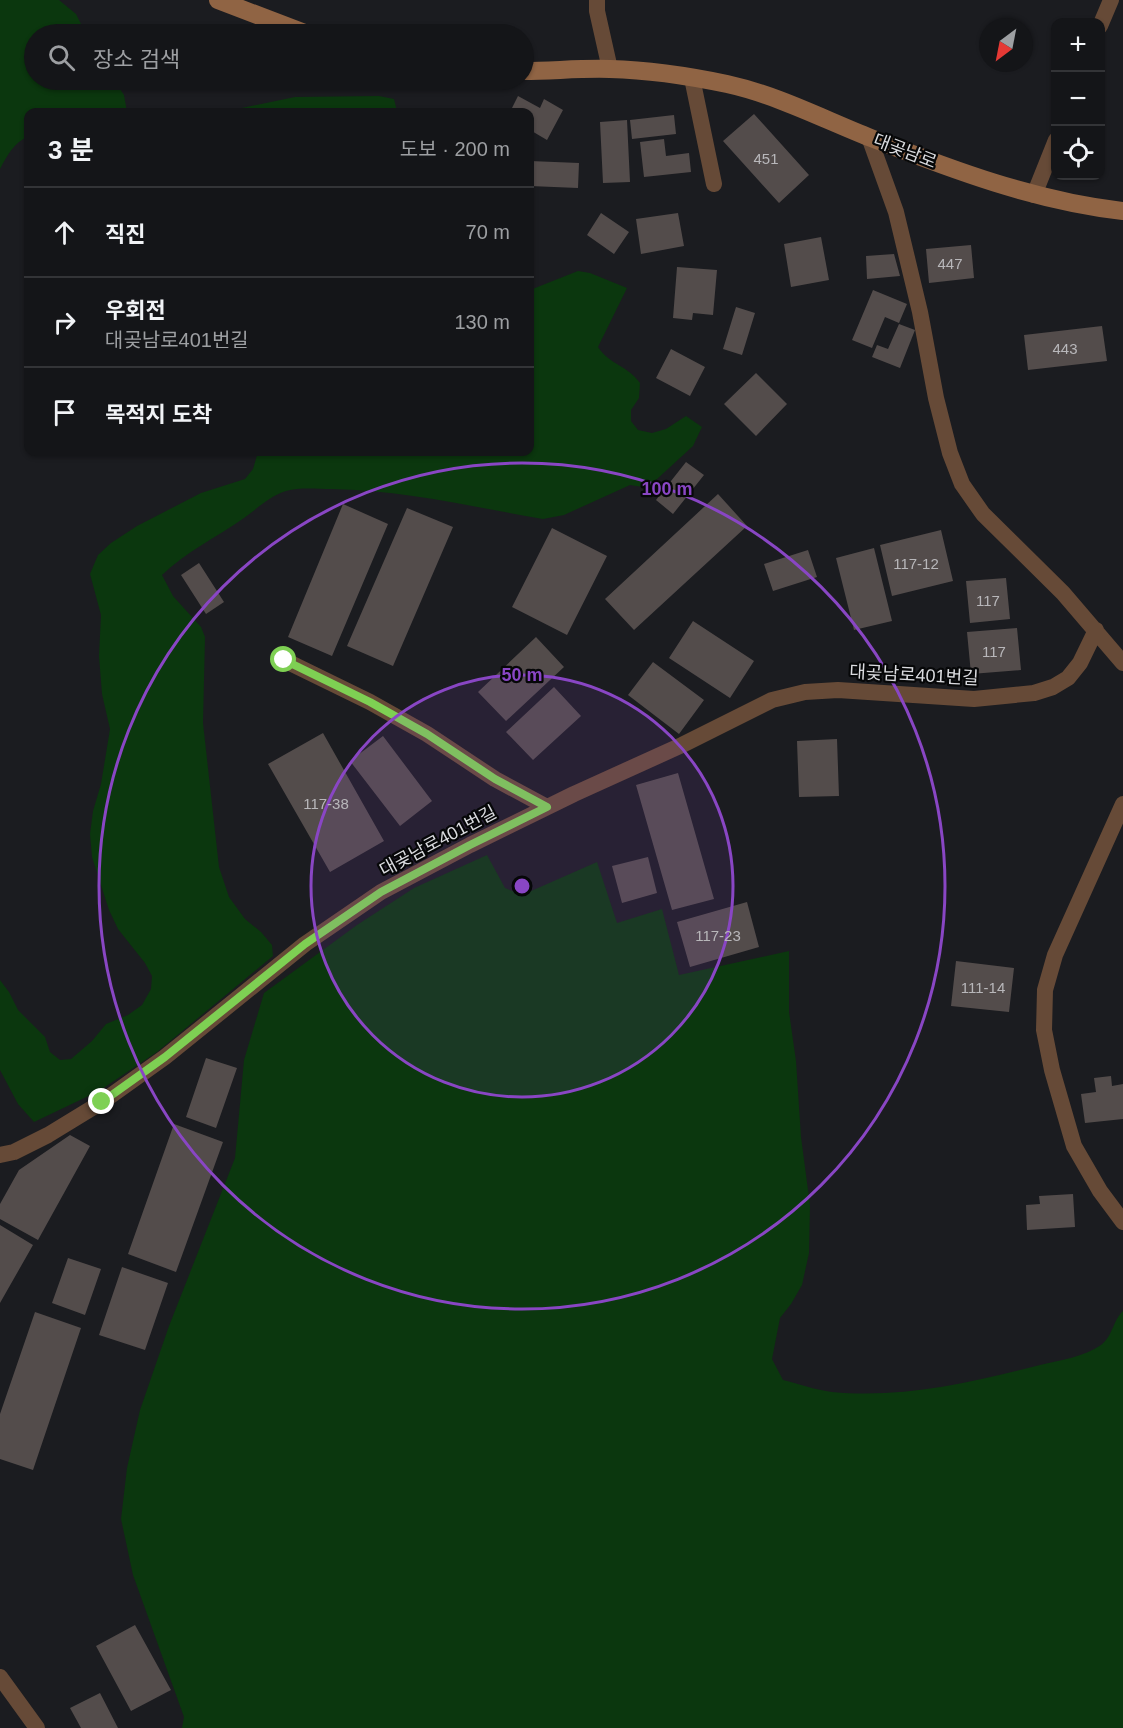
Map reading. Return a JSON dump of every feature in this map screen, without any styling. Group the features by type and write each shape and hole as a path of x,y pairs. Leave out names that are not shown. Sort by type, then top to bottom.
{"street":[{"path":"218,0 281,24"},
{"name":"대곶남로","path":"534,71 610,69 663,73 728,84 810,111 869,137 969,175 1034,195 1123,212"}],"lane":[{"path":"597,0 597,11 610,69"},
{"path":"1104,18 1111,0"},
{"path":"692,78 714,184"},
{"path":"869,137 896,212 920,312 936,398 950,453 962,484 983,514 1063,593 1123,663"},
{"path":"1034,195 1051,152"},
{"name":"대곶남로401번길","path":"0,1155 14,1152 48,1135 102,1102 165,1057 305,944 381,892 547,807 682,745 772,700 805,692 838,690 974,699 1044,690 1068,678 1080,663 1096,630"},
{"path":"284,660 370,702 427,734 495,779 547,807"},
{"path":"1123,804 1055,955 1046,990 1044,1030 1052,1070 1074,1146 1100,1191 1123,1222"},
{"path":"0,1677 37,1728"}],"green space":[{"path":"0,0 59,0 76,14 81,24 24,24 24,90 121,90 126,108 24,108 24,139 8,154 0,169"},
{"path":"379,96 394,99 396,108 241,108 295,97"},
{"path":"578,271 590,273 627,288 598,347 602,353 640,383 639,398 631,410 631,421 638,430 652,433 666,429 686,416 702,427 693,446 656,480 643,487 630,485 564,515 543,519 385,492 314,489 286,491 269,499 191,552 162,575 173,596 201,627 205,637 203,723 219,867 229,897 245,919 272,945 273,956 157,1052 99,1091 34,1122 18,1104 0,1070 0,980 18,1010 45,1037 50,1052 60,1060 71,1059 92,1041 106,1024 128,1015 142,1005 151,989 152,976 145,963 118,929 109,910 92,857 90,834 93,811 101,784 110,729 102,694 99,656 101,615 90,574 98,555 111,543 137,526 201,493 245,479 253,469 257,456 534,456 534,288"},
{"path":"487,855 505,888 522,895 597,862 617,923 662,909 679,975 789,951 789,1012 810,1205 809,1253 802,1285 780,1318 772,1359 783,1380 826,1391 858,1394 911,1391 963,1383 1064,1360 1087,1352 1105,1341 1123,1311 1123,1728 182,1728 184,1717 133,1575 121,1519 127,1468 140,1410 169,1326 235,1158 244,1060 264,993 357,925 414,888"}],"building":[{"path":"518,96 540,108 544,99 563,110 547,140 534,132 534,108 512,108"},
{"path":"754,114 809,175 779,203 723,141"},
{"path":"674,115 676,134 632,139 630,120"},
{"path":"627,120 630,182 603,183 600,122"},
{"path":"664,139 666,156 689,153 691,172 644,177 640,142"},
{"path":"534,161 579,163 578,188 534,186"},
{"path":"601,213 629,232 614,254 587,235"},
{"path":"678,213 684,246 641,254 636,219"},
{"path":"821,237 829,280 791,287 784,244"},
{"path":"971,245 974,278 929,283 926,249"},
{"path":"894,254 900,276 867,279 866,256"},
{"path":"677,267 717,270 713,315 693,313 692,320 673,318"},
{"path":"873,290 907,304 899,323 885,317 872,348 852,340"},
{"path":"736,307 755,313 742,355 723,349"},
{"path":"899,324 915,330 900,368 872,357 877,345 888,349"},
{"path":"1102,326 1107,361 1028,370 1024,335"},
{"path":"671,349 705,367 690,396 656,378"},
{"path":"756,373 787,404 756,436 724,404"},
{"path":"686,462 704,475 673,514 656,500"},
{"path":"718,494 747,526 634,630 605,599"},
{"path":"343,504 388,524 332,656 288,637"},
{"path":"407,508 453,527 393,666 347,646"},
{"path":"552,528 607,556 567,635 512,607"},
{"path":"941,530 953,581 892,596 880,545"},
{"path":"874,548 892,621 854,630 836,558"},
{"path":"808,550 817,577 773,591 764,564"},
{"path":"199,563 224,602 206,614 181,575"},
{"path":"1006,578 1010,619 970,623 966,581"},
{"path":"693,621 754,661 730,698 669,658"},
{"path":"1017,628 1021,670 971,674 967,632"},
{"path":"536,637 564,667 506,721 478,692"},
{"path":"653,662 704,700 679,734 628,695"},
{"path":"554,687 581,716 533,760 506,732"},
{"path":"323,733 384,841 330,872 268,764"},
{"path":"383,736 432,801 400,826 350,761"},
{"path":"837,739 839,796 799,797 797,741"},
{"path":"678,773 714,899 672,910 636,785"},
{"path":"648,857 657,893 622,903 612,866"},
{"path":"747,902 759,947 690,967 677,922"},
{"path":"956,961 1014,968 1009,1012 951,1006"},
{"path":"206,1058 237,1068 216,1128 186,1117"},
{"path":"1111,1076 1112,1086 1123,1084 1123,1119 1085,1123 1081,1094 1096,1092 1094,1078"},
{"path":"174,1124 223,1142 176,1272 128,1254"},
{"path":"70,1135 90,1146 38,1240 0,1219 0,1204 19,1170"},
{"path":"1073,1194 1075,1227 1027,1230 1026,1205 1040,1204 1039,1196"},
{"path":"0,1225 33,1245 0,1303"},
{"path":"68,1258 101,1269 85,1315 52,1303"},
{"path":"122,1267 168,1283 145,1350 99,1335"},
{"path":"35,1312 81,1328 33,1470 0,1459 0,1414"},
{"path":"135,1625 171,1690 131,1711 96,1646"},
{"path":"100,1693 118,1728 81,1728 70,1708"}],"route":[{"path":"102,1102 165,1057 305,944 381,892 547,807 495,779 427,734 370,702 284,660"}]}
